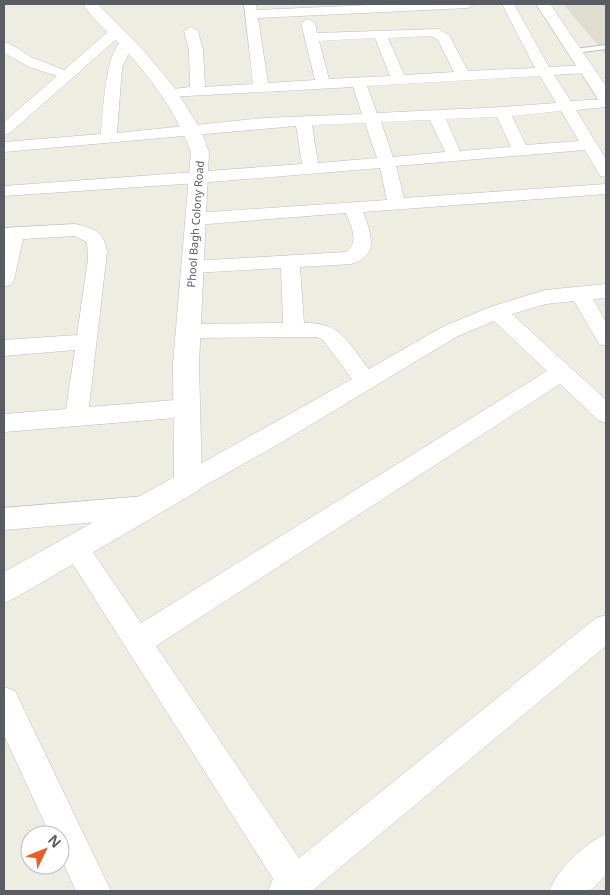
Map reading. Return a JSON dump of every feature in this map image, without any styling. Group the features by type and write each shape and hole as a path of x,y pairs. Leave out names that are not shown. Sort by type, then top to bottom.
{"street":[{"name":"Phool Bagh Colony Road","path":"90,4 170,93 194,131 200,152 188,331 188,484"},
{"path":"261,88 251,9 305,12 319,7 468,4"},
{"path":"508,4 544,72 606,172"},
{"path":"543,4 606,98"},
{"path":"305,12 323,85"},
{"path":"311,37 425,31 440,34 444,38 464,77"},
{"path":"191,32 196,50 198,92"},
{"path":"380,34 399,81"},
{"path":"4,130 67,75 121,37"},
{"path":"108,138 115,68 121,37"},
{"path":"4,46 18,57 32,64 67,75"},
{"path":"170,93 587,70"},
{"path":"359,84 387,162 397,204"},
{"path":"4,147 303,120 370,119 606,104"},
{"path":"502,112 521,151"},
{"path":"436,115 455,157"},
{"path":"303,120 310,169"},
{"path":"4,191 198,178 589,145"},
{"path":"195,219 606,189"},
{"path":"192,267 351,258 362,248 364,239 353,208"},
{"path":"4,280 9,234 75,230 86,232 95,238 98,247 98,259 76,417"},
{"path":"290,261 294,330"},
{"path":"4,588 188,484 449,332 496,312 545,297 606,291"},
{"path":"579,294 606,339"},
{"path":"496,312 563,372 606,414"},
{"path":"188,331 320,330 330,335 366,381"},
{"path":"4,348 86,342"},
{"path":"137,642 563,372"},
{"path":"4,423 187,408"},
{"path":"4,519 145,507"},
{"path":"75,547 137,642 290,887 606,628"},
{"path":"4,702 94,891"},
{"path":"566,891 606,852"}],"lane":[{"path":"575,51 606,47"}],"shaded area":[{"path":"606,4 606,55 564,5"}]}
